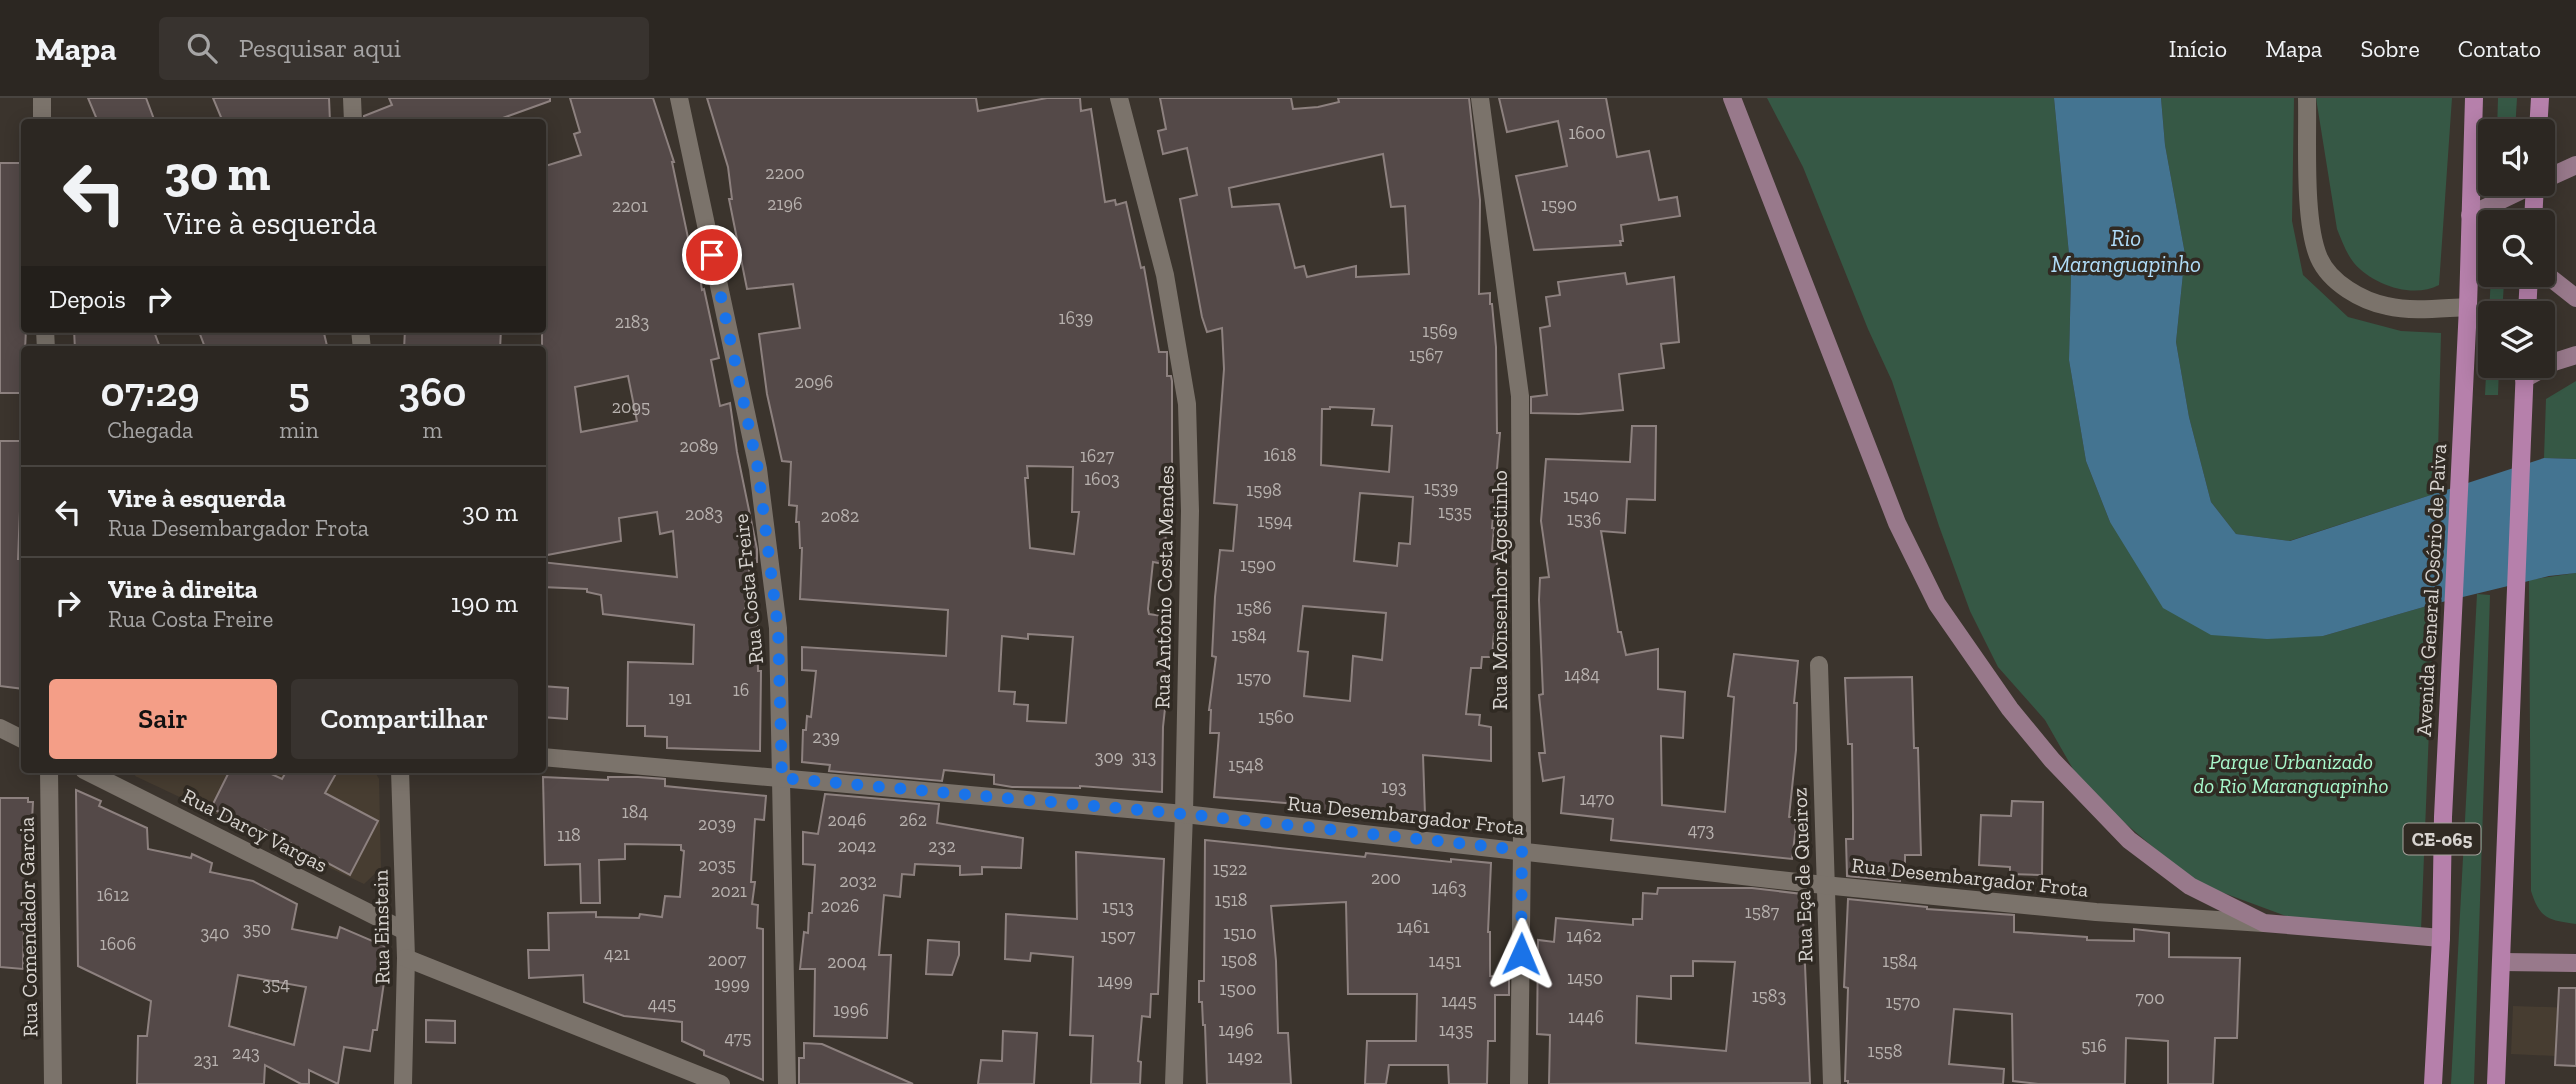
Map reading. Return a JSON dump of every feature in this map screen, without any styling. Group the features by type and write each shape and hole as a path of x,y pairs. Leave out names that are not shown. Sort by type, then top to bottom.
{"main road":[{"path":"1732,98 1878,475 1937,604 2010,709 2052,760 2129,840 2190,886 2264,923 2441,938"},
{"name":"Avenida General Osório de Paiva","path":"2433,1084 2468,307 2474,98"},
{"path":"2539,119 2540,98"},
{"path":"2555,175 2576,165"},
{"path":"2478,221 2470,215 2510,196"},
{"path":"2555,281 2576,298"},
{"path":"2555,362 2576,355"},
{"name":"CE-065","path":"2496,1084 2525,378"},
{"path":"2502,962 2576,963"}],"street":[{"path":"42,98 42,119"},
{"path":"352,98 353,119"},
{"name":"Rua Costa Freire","path":"679,98 758,469 778,628 787,1084"},
{"name":"Rua Antônio Costa Mendes","path":"1119,98 1165,275 1187,404 1190,511 1184,814 1174,1084"},
{"name":"Rua Monsenhor Agostinho","path":"1480,98 1521,396 1522,850 1519,1084"},
{"path":"2307,98 2310,215 2319,258 2329,272 2362,298 2385,306 2407,309 2468,307"},
{"name":"Rua Eça de Queiroz","path":"1819,665 1832,1084"},
{"path":"0,728 21,738"},
{"name":"Rua Desembargador Frota","path":"546,757 1184,814 1824,885 2096,912 2264,923"},
{"name":"Rua Comendador Garcia","path":"49,773 53,1084"},
{"name":"Rua Darcy Vargas","path":"90,773 405,931"},
{"name":"Rua Einstein","path":"400,773 406,958 403,1084"},
{"path":"406,958 721,1084"}],"shaded area":[{"path":"136,773 376,773 379,779 381,868 364,884 135,776"},
{"path":"2513,1006 2576,1008 2576,1057 2511,1054"}],"green space":[{"name":"Parque Urbanizado do Rio Maranguapinho","path":"1767,98 2054,98 2071,275 2069,360 2086,461 2110,522 2323,636 2434,604 2421,931 2294,919 2194,882 2119,818 2077,776 2045,720 1998,667 1970,611 1892,381 1868,329 1803,167"},
{"path":"2161,98 2294,98 2292,221 2303,275 2348,317 2401,331 2441,333 2437,493 2289,541 2236,534 2211,502 2189,417 2176,342 2185,254 2165,145"},
{"path":"2316,98 2452,98 2439,285 2417,291 2394,288 2372,278 2351,259 2337,229"},
{"path":"2498,98 2517,98 2516,119 2497,119"},
{"path":"2490,287 2504,287 2503,301 2490,301"},
{"path":"2486,378 2499,378 2498,395 2485,395"},
{"path":"2576,381 2576,459 2544,458 2546,399"},
{"path":"2576,573 2576,924 2546,916 2538,907 2531,891 2529,580"},
{"path":"2477,594 2490,595 2474,1084 2451,1084"}],"water":[{"name":"Rio Maranguapinho","path":"2054,98 2161,98 2165,145 2185,254 2176,342 2189,417 2211,502 2236,534 2290,541 2544,458 2576,459 2576,573 2549,576 2434,604 2323,636 2267,639 2211,635 2163,608 2110,522 2086,461 2069,360 2071,275"}],"building":[{"path":"88,98 146,98 154,119 97,119"},
{"path":"213,98 329,98 330,119 222,119"},
{"path":"389,98 550,98 550,101 500,119 364,119 364,116 392,105"},
{"path":"570,98 653,98 674,162 694,266 698,265 719,358 711,360 720,406 730,403 757,549 757,562 750,562 745,608 757,610 758,671 761,671 760,751 667,748 667,737 645,736 645,726 627,726 628,662 693,664 694,625 603,614 601,595 587,592 587,589 546,587 546,562 677,577 673,531 660,534 657,512 619,518 621,541 546,555 546,346 542,346 542,333 546,333 546,166 581,155 574,134 580,132","holes":["628,376 637,421 581,432 575,387"]},
{"path":"707,98 976,98 978,111 1047,98 1080,98 1081,111 1091,109 1105,202 1115,200 1116,205 1126,202 1141,268 1144,267 1159,352 1167,352 1167,376 1171,376 1172,381 1172,517 1167,517 1164,564 1153,562 1148,609 1149,614 1163,616 1161,634 1167,634 1164,681 1168,681 1163,727 1162,792 1080,786 1012,787 994,784 994,775 944,770 942,781 829,771 830,765 802,762 803,730 806,730 807,716 811,717 816,671 802,670 802,647 946,656 948,610 800,599 802,548 799,522 796,522 797,506 789,505 791,462 782,461 767,394 759,334 800,328 793,284 747,289 729,199 732,199 728,167","holes":["1027,466 1073,467 1072,512 1079,512 1074,554 1030,548 1025,478 1028,478","1028,634 1073,637 1066,723 1027,721 1028,705 1014,704 1015,692 999,691 1002,636 1028,639"]},
{"path":"1160,98 1291,98 1293,109 1339,102 1338,98 1469,98 1480,200 1479,294 1490,293 1492,304 1496,347 1497,433 1500,433 1492,528 1492,551 1497,551 1496,634 1492,657 1482,657 1481,668 1471,668 1466,714 1480,715 1479,725 1491,727 1491,761 1423,755 1425,815 1384,815 1384,818 1321,813 1322,806 1214,797 1219,733 1210,733 1209,710 1216,657 1212,656 1215,597 1220,550 1233,551 1237,505 1214,503 1224,369 1222,328 1207,332 1202,317 1180,199 1197,195 1187,148 1163,154 1158,131 1166,129","holes":["1383,154 1391,207 1405,206 1409,274 1356,277 1356,266 1307,277 1304,266 1295,268 1279,204 1232,207 1229,188","1322,409 1374,409 1372,425 1392,426 1389,472 1321,465","1360,493 1413,497 1410,544 1399,543 1397,566 1354,561","1303,606 1386,613 1382,660 1353,656 1350,701 1304,696 1308,652 1298,651"]},
{"path":"1499,98 1606,98 1617,157 1649,151 1659,200 1677,197 1680,216 1621,225 1621,245 1534,250 1516,176 1567,166 1558,121 1507,132"},
{"path":"0,163 21,163 21,333 26,333 25,346 21,346 21,393 0,393"},
{"path":"1625,273 1627,284 1674,277 1679,342 1661,344 1664,368 1619,374 1623,410 1579,414 1531,413 1531,397 1547,395 1540,328 1550,326 1546,297 1560,295 1558,282"},
{"path":"74,333 155,333 159,346 75,346"},
{"path":"200,333 324,333 327,346 204,346"},
{"path":"405,333 501,333 500,346 404,346"},
{"path":"1632,426 1656,426 1655,500 1627,499 1625,533 1601,531 1618,632 1621,632 1626,655 1658,649 1658,689 1685,692 1683,738 1661,736 1662,805 1725,812 1734,697 1728,696 1734,654 1798,661 1794,703 1797,703 1796,750 1789,817 1797,818 1792,859 1611,840 1613,819 1561,813 1564,777 1543,781 1539,753 1545,753 1539,695 1543,694 1539,600 1540,578 1549,577 1541,521 1546,459 1630,462"},
{"path":"0,441 21,441 18,559 21,559 21,689 0,686"},
{"path":"1912,677 1914,748 1918,748 1921,855 1905,855 1905,865 1900,865 1900,881 1847,876 1846,839 1853,839 1853,815 1852,744 1848,744 1845,678"},
{"path":"546,686 568,688 567,719 546,717"},
{"path":"228,773 269,773 282,779 285,773 336,773 325,793 378,821 350,875 264,829 262,833 211,808"},
{"path":"543,777 665,779 665,786 766,796 764,820 755,819 751,882 755,882 752,904 758,905 757,928 763,929 763,1080 704,1055 704,1051 682,1041 682,1022 624,1016 584,1002 583,975 529,978 528,950 549,950 548,913 596,912 596,917 639,918 640,914 662,917 665,896 680,897 684,851 681,850 681,845 625,844 625,859 599,860 600,903 581,903 580,864 545,865"},
{"path":"76,790 101,801 99,806 147,828 148,849 191,858 192,854 212,863 210,872 253,881 297,904 292,929 337,938 340,927 389,948 377,1030 373,1030 370,1051 344,1047 338,1084 309,1070 309,1084 301,1084 265,1065 264,1084 137,1084 138,1036 147,1036 151,1001 78,966","holes":["238,975 306,987 294,1045 229,1026"]},
{"path":"825,794 939,804 937,823 1023,838 1021,868 982,867 982,874 960,875 960,866 915,864 914,875 902,874 900,897 884,895 879,955 891,955 887,1038 814,1036 815,969 800,969 804,932 808,933 809,913 812,913 815,865 803,864 803,832 818,834"},
{"path":"0,798 28,798 28,802 33,802 28,893 33,894 33,924 24,924 23,969 0,967"},
{"path":"2012,801 2043,802 2042,875 2010,874 2010,867 1979,865 1981,815 2011,816"},
{"path":"1205,840 1365,857 1366,853 1451,862 1451,859 1491,863 1488,932 1490,976 1509,977 1509,995 1495,995 1495,1041 1488,1041 1487,1084 1449,1084 1448,1065 1389,1065 1386,1084 1365,1084 1367,1041 1416,1041 1417,994 1348,994 1346,902 1271,906 1278,1033 1288,1033 1291,1084 1207,1084 1205,1025 1202,1002 1199,1002 1199,981 1204,981"},
{"path":"1076,852 1164,859 1158,994 1151,994 1150,1017 1142,1016 1138,1061 1141,1062 1140,1084 1091,1084 1093,1036 1070,1035 1073,957 1031,953 1030,961 1005,959 1006,914 1077,919"},
{"path":"1658,888 1752,888 1802,894 1810,1083 1549,1084 1550,1035 1537,1034 1538,940 1554,942 1556,918 1633,925 1633,919 1642,919 1643,893 1657,894","holes":["1693,961 1735,962 1726,1051 1636,1043 1637,996 1671,999 1671,976 1693,976"]},
{"path":"1848,899 1927,909 2014,915 2014,932 2087,937 2087,940 2134,941 2134,929 2169,933 2169,957 2240,958 2237,1038 2215,1038 2213,1084 2168,1084 2168,1041 2126,1038 2125,1084 2038,1084 2013,1081 2012,1014 1954,1009 1949,1064 2004,1069 2003,1084 1848,1084 1848,1081 1845,1081 1848,988 1844,987"},
{"path":"928,940 959,942 959,955 952,975 926,974"},
{"path":"2559,988 2576,988 2576,1066 2555,1065"},
{"path":"426,1020 455,1021 455,1043 426,1042"},
{"path":"1003,1031 1037,1033 1034,1084 978,1084 981,1060 1002,1061"},
{"path":"804,1043 822,1044 913,1084 799,1084 799,1058 804,1058"}],"route":[{"path":"712,255 758,469 778,628 782,778 1184,814 1522,850 1521,954"}]}
